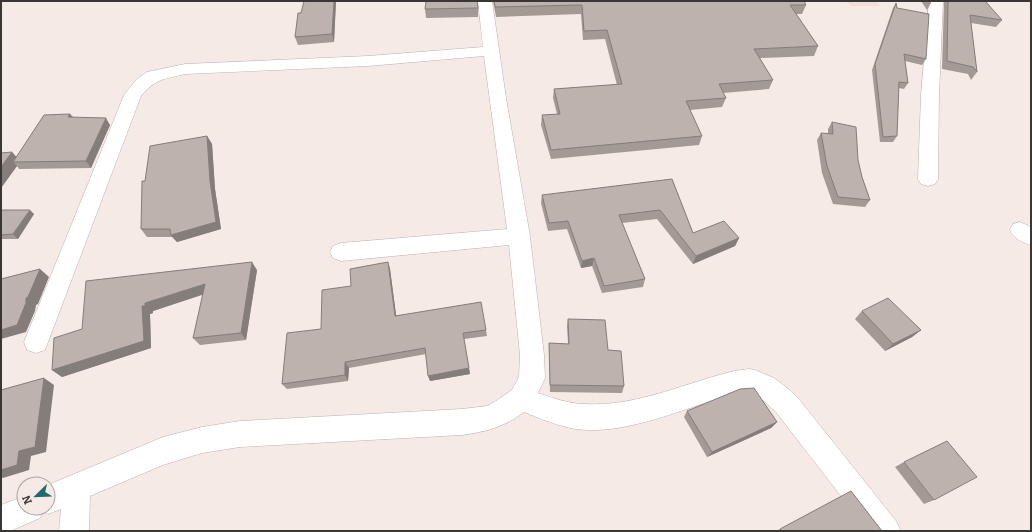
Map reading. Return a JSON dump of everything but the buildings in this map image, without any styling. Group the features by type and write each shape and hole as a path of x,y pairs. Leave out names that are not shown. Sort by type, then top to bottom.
{"street":[{"path":"56,496 163,451 202,440 240,434 462,422 489,418 505,410 521,399 532,378 532,355 520,236 491,51 485,1"},
{"path":"928,179 930,95 936,1"},
{"path":"36,342 133,95 143,83 153,76 185,70 368,60 491,51"},
{"path":"341,252 520,236"},
{"path":"521,399 560,414 593,417 624,414 733,383 754,381 773,391 789,407 886,531"},
{"path":"74,531 76,487"},
{"path":"1,520 16,514"}],"shaded area":[{"path":"847,1 876,1 880,6 851,6"}]}
